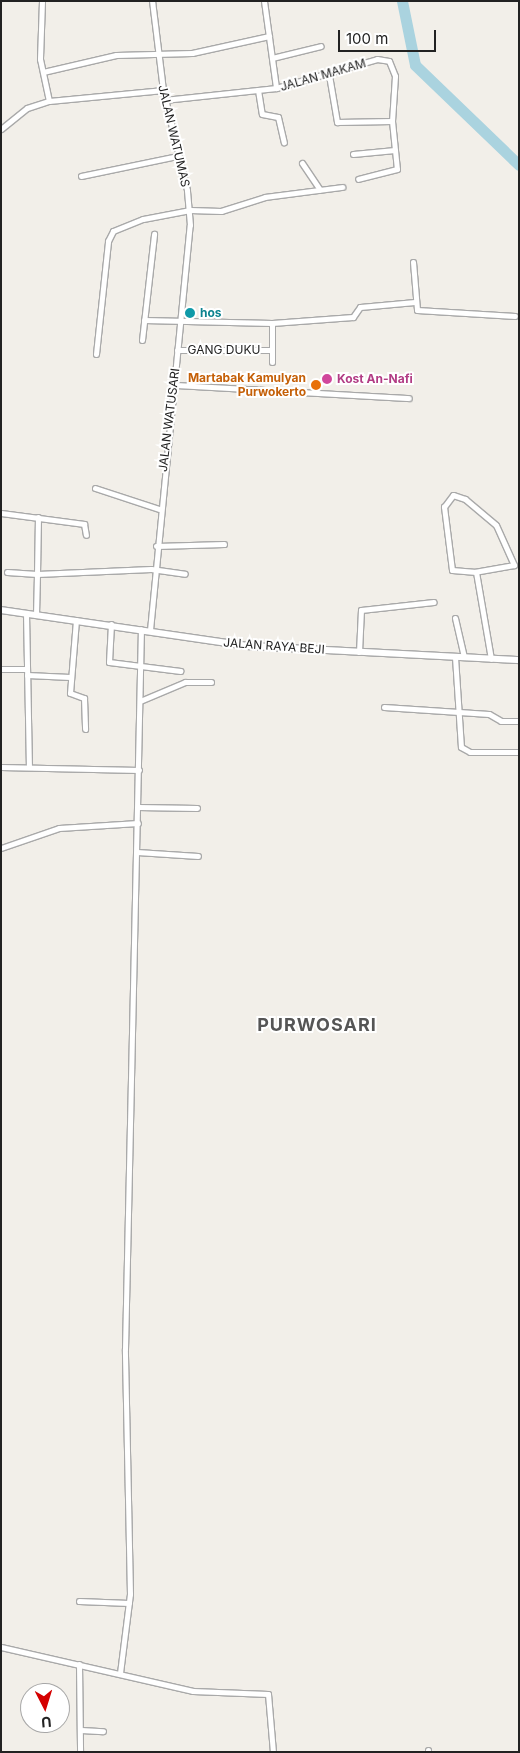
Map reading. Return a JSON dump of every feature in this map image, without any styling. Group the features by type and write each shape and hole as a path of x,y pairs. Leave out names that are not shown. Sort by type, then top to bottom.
{"street":[{"path":"42,1 43,72 49,101"},
{"name":"JALAN WATUMAS","path":"152,1 164,100 190,210"},
{"path":"264,1 276,88"},
{"path":"43,72 116,55 159,56 269,36"},
{"path":"272,58 320,46"},
{"name":"JALAN MAKAM","path":"164,100 276,88 329,76 377,59 392,63 396,92 392,121 396,172 358,178"},
{"path":"329,76 337,122 392,121"},
{"path":"1,129 20,114 49,101 163,90"},
{"path":"258,90 262,114 278,117 284,142"},
{"path":"353,154 395,150"},
{"path":"81,176 178,156"},
{"path":"302,162 320,190"},
{"path":"96,354 109,236 142,219 190,210 220,211 265,197 342,187"},
{"name":"JALAN WATUSARI","path":"150,630 159,509 174,385 190,210"},
{"path":"142,340 154,234"},
{"path":"412,262 415,302 418,310 515,316"},
{"path":"144,320 272,323 353,317 362,306 415,302"},
{"path":"272,323 272,362"},
{"name":"GANG DUKU","path":"177,350 271,350"},
{"path":"174,385 408,398"},
{"path":"95,488 159,509"},
{"path":"453,495 461,496 496,525 514,565 476,572 452,570 444,507 453,495"},
{"path":"1,513 84,524 86,535"},
{"path":"36,615 38,517"},
{"path":"156,546 224,544"},
{"path":"7,572 37,574 154,570 185,574"},
{"path":"476,572 491,659"},
{"path":"359,652 361,610 434,602"},
{"name":"JALAN RAYA BEJI","path":"1,610 141,628 248,646 519,660"},
{"path":"26,614 29,767"},
{"path":"455,618 464,657"},
{"path":"76,620 70,693 84,698 85,728"},
{"path":"111,624 109,662 180,671"},
{"path":"120,1672 129,1602 125,1349 141,628"},
{"path":"454,657 456,715 463,750 519,752"},
{"path":"1,669 70,677"},
{"path":"140,701 185,682 211,682"},
{"path":"384,707 456,715 489,714 501,721 519,721"},
{"path":"1,767 139,770"},
{"path":"138,807 197,808"},
{"path":"1,848 59,828 138,822"},
{"path":"137,852 198,856"},
{"path":"79,1600 129,1602"},
{"path":"1,1647 120,1672 193,1691 268,1694 273,1752"},
{"path":"79,1664 80,1752"},
{"path":"81,1730 103,1732"}],"waterway":[{"path":"402,1 415,65 519,165"}],"place":[{"name":"hos","path":"190,313"},
{"name":"Kost An-Nafi","path":"327,379"},
{"name":"Martabak Kamulyan Purwokerto","path":"316,385"}],"district":[{"name":"PURWOSARI","path":"317,1025"}]}
